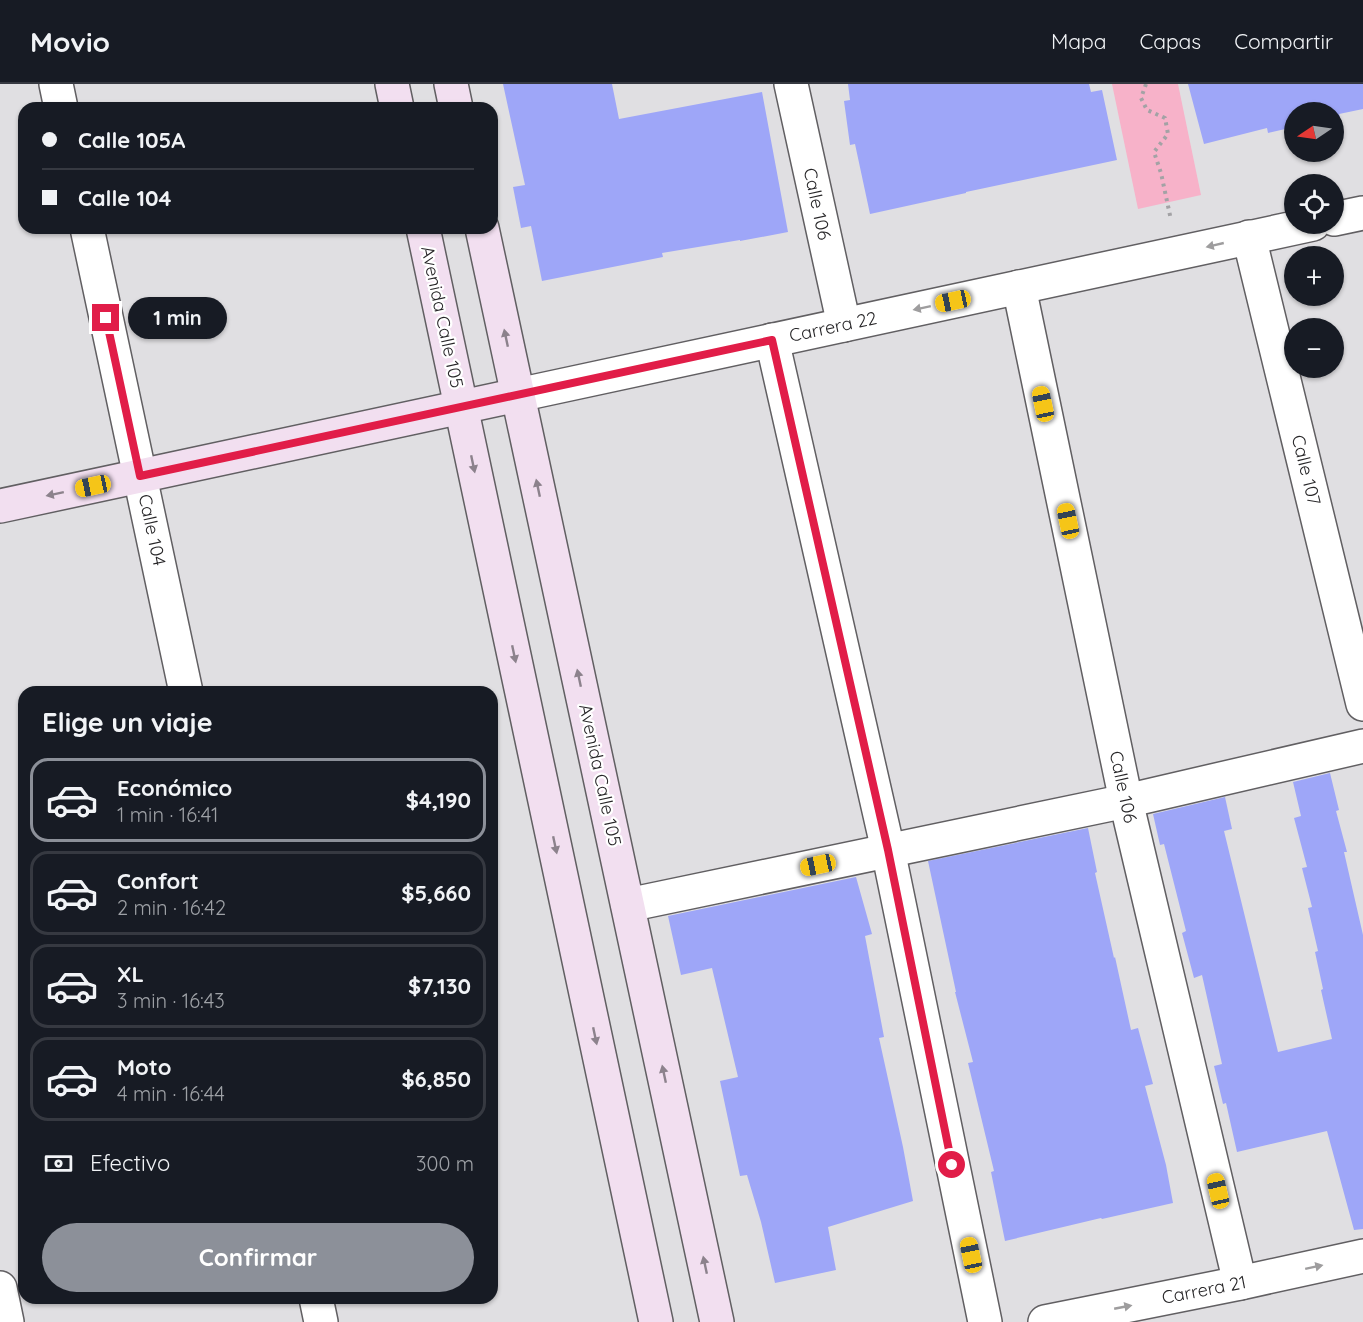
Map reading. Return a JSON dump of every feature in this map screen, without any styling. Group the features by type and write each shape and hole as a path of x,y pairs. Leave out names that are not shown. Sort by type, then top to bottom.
{"main road":[{"path":"392,84 396,102"},
{"path":"451,84 455,102"},
{"name":"Avenida Calle 105","path":"424,234 656,1322"},
{"name":"Avenida Calle 105","path":"483,234 717,1322"},
{"name":"Carrera 22","path":"0,506 518,395"}],"street":[{"path":"56,84 60,102"},
{"name":"Calle 106","path":"791,84 844,325"},
{"path":"1344,217 1363,213"},
{"name":"Carrera 22","path":"518,395 1284,230"},
{"name":"Calle 104","path":"88,234 185,686"},
{"name":"Calle 107","path":"1249,237 1363,704"},
{"name":"Calle 106","path":"1019,287 1126,801 1240,1283"},
{"path":"772,340 888,850 985,1322"},
{"path":"628,905 1126,801 1363,746"},
{"name":"Carrera 21","path":"1045,1322 1363,1256"},
{"path":"0,1288 8,1322"},
{"path":"317,1304 321,1322"}],"path":[{"path":"1146,84 1142,98 1147,110 1165,118 1168,134 1154,152 1161,173 1177,253"}],"shaded area":[{"path":"1112,84 1178,84 1201,195 1138,209"}],"building":[{"path":"503,84 612,84 619,119 762,92 788,232 662,253 663,257 542,281 531,226 521,228 513,187 525,185"},
{"path":"848,84 1089,84 1091,92 1102,90 1117,160 870,214 855,144 850,145 844,101 850,100"},
{"path":"1188,84 1363,84 1363,109 1344,113 1344,102 1284,102 1284,129 1268,133 1267,128 1204,144"},
{"path":"1330,773 1339,810 1336,811 1347,852 1344,852 1363,935 1363,1229 1354,1230 1327,1131 1237,1152 1226,1103 1223,1104 1214,1066 1222,1064 1202,975 1194,978 1182,933 1186,931 1164,844 1160,845 1153,814 1225,797 1232,829 1224,831 1278,1052 1332,1039 1321,990 1323,989 1315,952 1318,951 1308,908 1312,907 1302,868 1307,867 1294,818 1301,816 1293,782"},
{"path":"1088,828 1097,872 1095,873 1131,1030 1138,1028 1153,1084 1145,1086 1166,1165 1173,1203 1005,1241 991,1172 994,1171 968,1063 973,1062 955,992 928,861"},
{"path":"856,877 872,934 865,936 884,1037 879,1038 913,1201 828,1227 836,1270 775,1283 747,1175 740,1176 720,1081 738,1077 712,968 681,975 668,916"}],"route":[{"path":"106,318 140,476 772,340 888,850 952,1165"}]}
